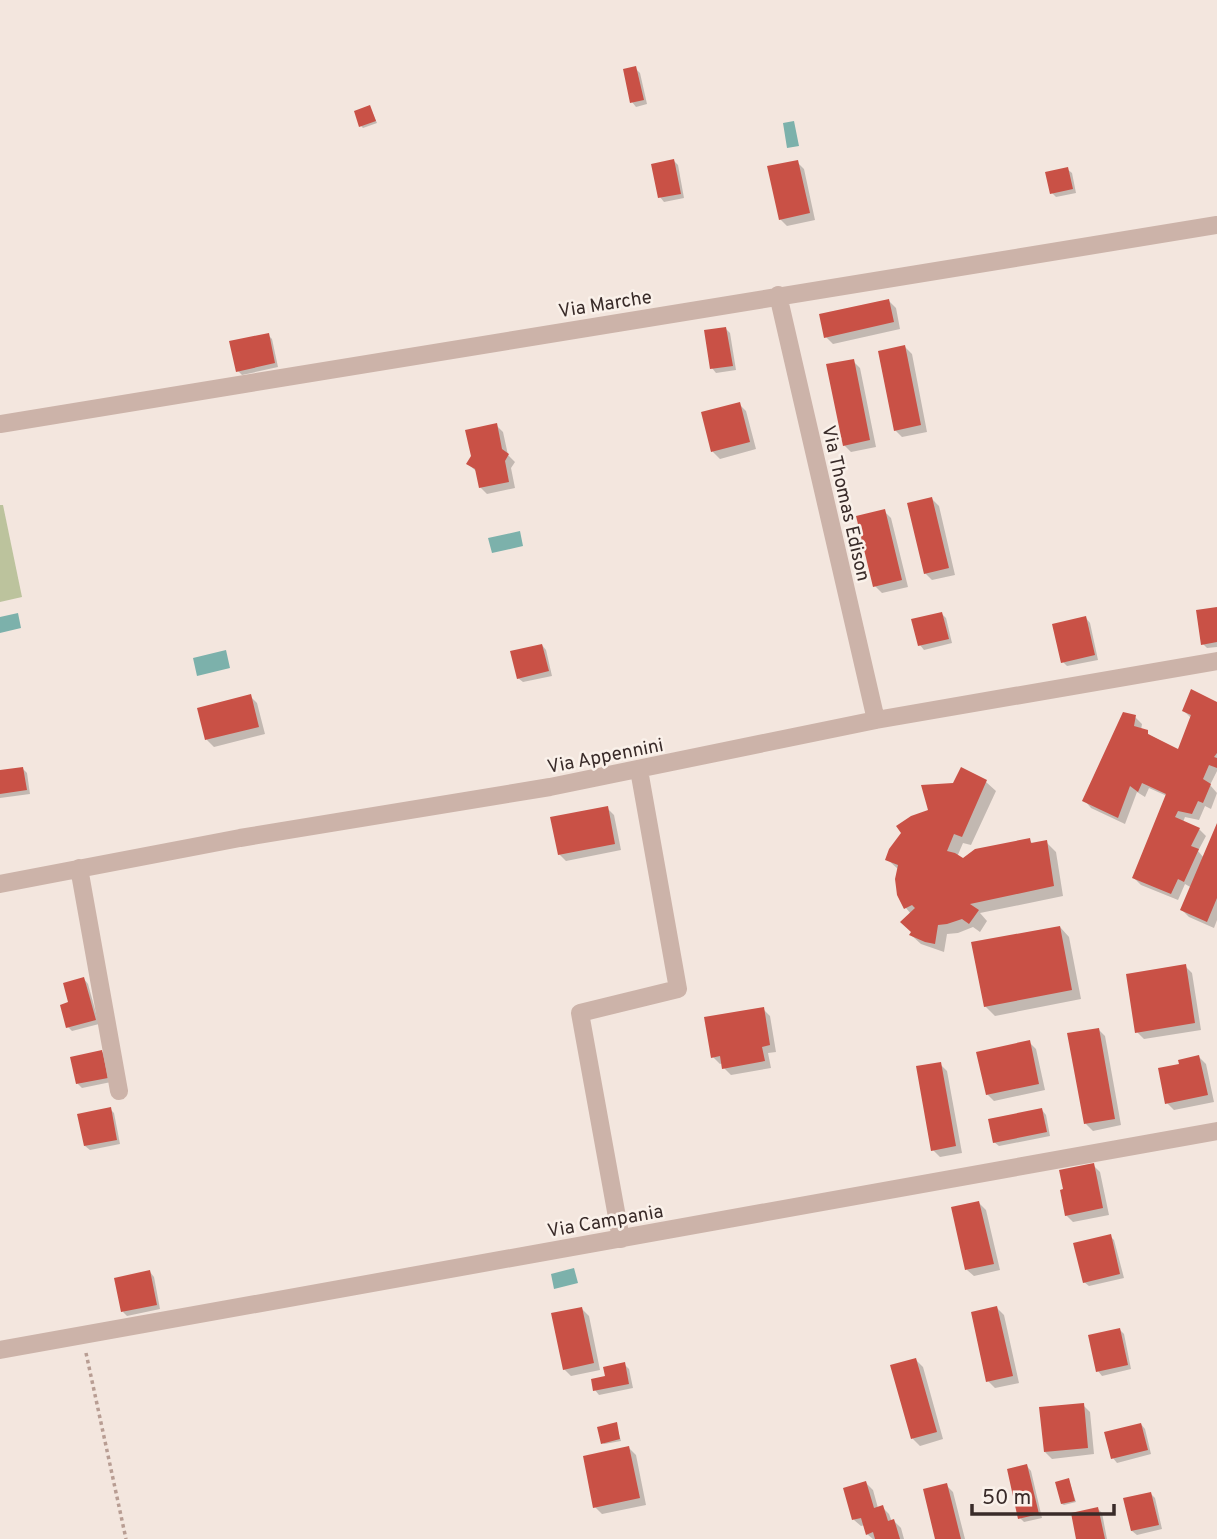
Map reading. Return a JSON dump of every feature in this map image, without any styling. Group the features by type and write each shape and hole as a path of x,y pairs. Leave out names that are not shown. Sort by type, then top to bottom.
{"street":[{"name":"Via Marche","path":"0,424 1217,225"},
{"name":"Via Thomas Edison","path":"778,295 876,720"},
{"name":"Via Appennini","path":"0,884 213,843 639,770 876,720 1217,661"},
{"path":"621,1239 580,1013 678,989 639,770"},
{"path":"79,869 119,1091"},
{"name":"Via Campania","path":"0,1350 1217,1131"}],"path":[{"path":"83,1336 126,1539"}],"green space":[{"path":"0,505 3,505 22,597 0,602"}],"water":[{"path":"794,121 799,146 787,148 783,123"},
{"path":"520,531 523,546 492,553 488,538"},
{"path":"18,613 21,628 0,633 0,617"},
{"path":"226,650 230,668 197,676 193,658"},
{"path":"574,1268 578,1283 554,1289 551,1274"}],"building":[{"path":"636,66 644,100 630,103 623,69"},
{"path":"370,105 376,121 359,127 354,111"},
{"path":"674,159 681,194 658,198 651,164"},
{"path":"798,160 810,213 779,220 767,166"},
{"path":"1068,167 1073,189 1050,194 1045,172"},
{"path":"889,299 894,322 824,338 819,314"},
{"path":"726,327 733,366 710,369 704,330"},
{"path":"269,333 275,363 236,372 229,341"},
{"path":"905,345 921,425 894,431 878,351"},
{"path":"854,359 870,440 843,446 826,364"},
{"path":"740,402 750,442 711,452 701,412"},
{"path":"497,423 502,449 509,454 505,461 509,482 479,488 475,469 466,464 471,456 465,430"},
{"path":"932,497 949,568 924,574 907,503"},
{"path":"885,509 902,580 873,587 856,516"},
{"path":"1217,607 1217,642 1201,645 1196,610"},
{"path":"942,612 949,639 918,646 911,619"},
{"path":"1086,616 1095,655 1061,663 1052,624"},
{"path":"542,644 549,671 517,679 510,651"},
{"path":"1191,689 1217,702 1217,753 1214,757 1217,758 1217,768 1209,765 1203,779 1211,784 1203,803 1198,801 1192,814 1178,811 1175,817 1200,828 1191,846 1199,849 1184,882 1178,879 1171,894 1132,878 1166,794 1142,783 1138,792 1130,786 1118,818 1082,801 1123,712 1136,715 1134,726 1148,730 1148,734 1178,749 1191,715 1182,711"},
{"path":"251,694 259,727 205,740 197,708"},
{"path":"23,767 27,790 0,794 0,770"},
{"path":"961,767 987,780 962,837 954,834 947,851 963,858 975,849 1030,838 1031,843 1047,840 1054,886 970,904 979,910 969,924 962,919 938,925 935,944 909,935 911,932 900,922 915,908 912,905 904,909 897,895 895,879 898,865 885,860 889,849 901,833 896,826 911,816 928,810 921,785 953,783"},
{"path":"608,806 615,844 558,855 550,817"},
{"path":"1217,823 1217,898 1207,922 1180,910"},
{"path":"1060,926 1072,990 984,1007 971,942"},
{"path":"1186,964 1195,1023 1135,1033 1126,974"},
{"path":"84,977 96,1020 66,1028 60,1005 68,1002 63,983"},
{"path":"764,1007 770,1045 762,1047 765,1061 722,1069 720,1056 711,1058 704,1017"},
{"path":"1099,1028 1115,1119 1084,1124 1067,1033"},
{"path":"1030,1040 1039,1084 986,1095 976,1052"},
{"path":"102,1050 108,1078 76,1084 70,1057"},
{"path":"1199,1055 1208,1095 1165,1104 1158,1068 1179,1064 1178,1060"},
{"path":"941,1062 956,1146 931,1151 916,1066"},
{"path":"111,1107 117,1140 84,1146 77,1114"},
{"path":"1042,1108 1047,1132 993,1143 988,1119"},
{"path":"1094,1163 1103,1208 1065,1216 1059,1170"},
{"path":"979,1201 994,1264 965,1270 951,1207"},
{"path":"1111,1234 1120,1274 1083,1283 1073,1243"},
{"path":"150,1270 157,1305 121,1312 114,1278"},
{"path":"997,1306 1013,1376 986,1382 971,1312"},
{"path":"582,1307 594,1363 563,1370 551,1313"},
{"path":"1120,1328 1128,1365 1096,1372 1088,1335"},
{"path":"916,1358 937,1432 911,1439 890,1365"},
{"path":"625,1362 629,1384 593,1391 591,1379 605,1376 603,1367"},
{"path":"1084,1403 1088,1448 1044,1452 1039,1407"},
{"path":"617,1422 620,1439 601,1444 597,1427"},
{"path":"1141,1423 1148,1450 1111,1459 1104,1432"},
{"path":"629,1446 640,1498 593,1508 583,1456"},
{"path":"1027,1464 1039,1514 1018,1519 1007,1469"},
{"path":"1069,1478 1075,1501 1061,1504 1055,1482"},
{"path":"866,1481 874,1508 883,1505 888,1521 894,1519 900,1539 875,1539 873,1532 866,1535 861,1518 852,1520 843,1488"},
{"path":"947,1483 961,1539 935,1539 923,1489"},
{"path":"1151,1492 1159,1525 1131,1531 1123,1498"},
{"path":"1098,1507 1105,1539 1076,1539 1071,1513"}]}
